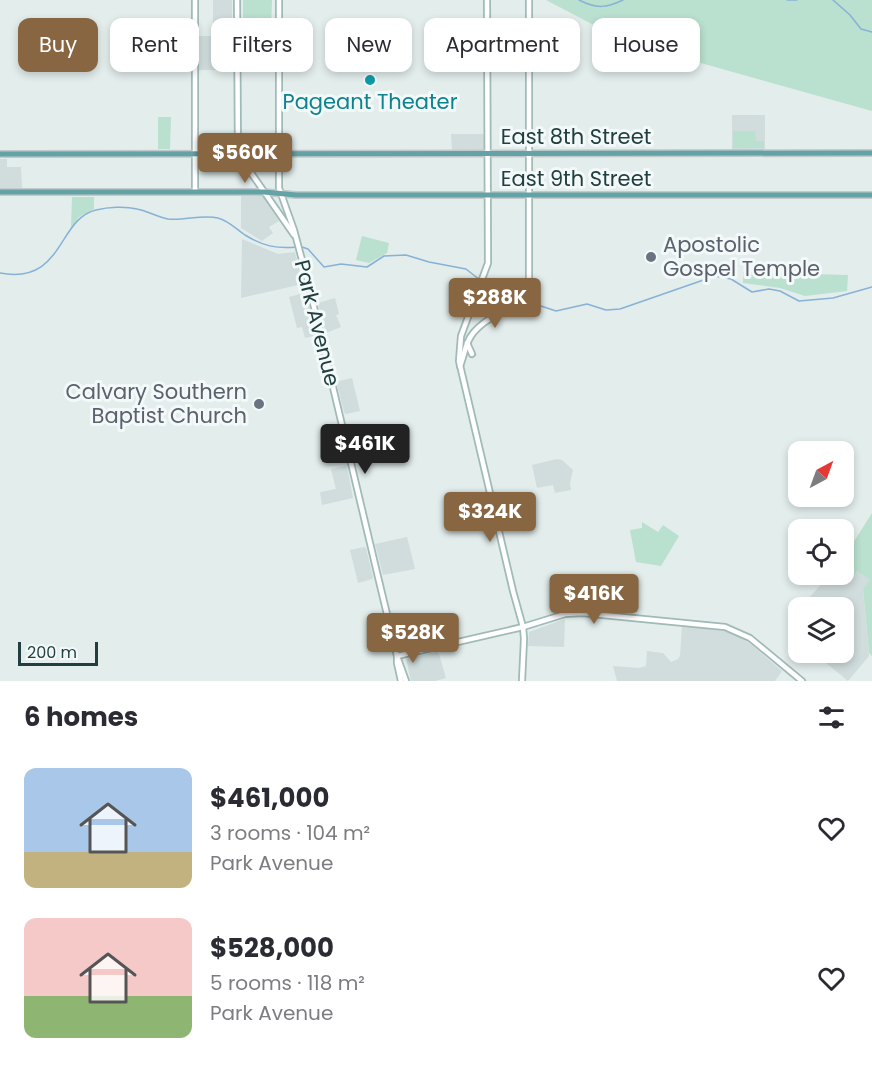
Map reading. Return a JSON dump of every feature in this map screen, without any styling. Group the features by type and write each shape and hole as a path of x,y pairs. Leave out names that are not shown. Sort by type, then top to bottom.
{"main road":[{"name":"East 8th Street","path":"0,154 872,153"},
{"path":"245,163 252,155"},
{"name":"East 9th Street","path":"0,192 872,195"}],"street":[{"path":"195,0 195,192"},
{"path":"237,0 238,153 294,235"},
{"name":"Park Avenue","path":"279,0 279,188 300,255 406,681"},
{"path":"487,0 488,263 461,336 458,354 523,627 522,681"},
{"path":"460,366 467,342 482,325 516,303 527,284 529,272 529,0"},
{"path":"467,342 472,354"},
{"path":"398,656 523,627 565,614 582,613 710,624 738,631 750,638 800,681"},
{"name":"Park Avenue","path":"398,656 397,663 401,681"}],"shaded area":[{"path":"213,0 232,0 232,18 213,18"},
{"path":"199,36 211,36 211,70 199,70"},
{"path":"732,115 765,115 765,150 732,150"},
{"path":"451,134 485,134 485,150 452,150"},
{"path":"0,159 7,159 7,167 21,167 22,188 0,188"},
{"path":"241,196 263,196 279,221 269,227 273,233 262,241 241,228"},
{"path":"242,239 278,254 295,252 303,284 241,298"},
{"path":"304,293 317,335 305,338 302,327 297,328 289,297"},
{"path":"335,298 339,314 336,315 341,327 326,333 318,303"},
{"path":"352,378 360,411 346,414 337,384 339,381"},
{"path":"557,459 562,460 573,470 571,490 555,493 553,485 537,488 532,465"},
{"path":"345,466 353,498 322,505 320,492 336,489 331,469"},
{"path":"407,537 415,569 383,575 375,544"},
{"path":"364,547 373,577 358,583 350,550"},
{"path":"857,571 871,580 863,590 869,656 848,681 826,663 854,663 854,597 810,597 821,585 854,585 854,576"},
{"path":"565,619 564,647 528,646 529,632"},
{"path":"682,626 725,631 737,635 782,671 775,681 617,681 613,666 639,668 646,666 647,651 663,653 671,662 678,659"},
{"path":"436,652 439,654 446,678 435,681 411,681 406,659"}],"green space":[{"path":"243,0 272,0 271,18 243,18"},
{"path":"546,0 872,0 872,111 700,63 700,18 592,18 592,24"},
{"path":"158,117 171,117 170,149 158,149"},
{"path":"733,131 755,131 756,141 764,141 764,148 733,148"},
{"path":"72,197 94,197 94,209 79,217 71,228"},
{"path":"362,236 389,243 387,253 369,263 356,260"},
{"path":"743,272 848,275 847,291 805,296 780,288 743,283"},
{"path":"872,513 872,656 869,653 863,589 870,580 857,571 854,576 854,542"},
{"path":"642,522 658,532 663,525 679,536 661,566 636,562 630,530 642,528"}],"waterway":[{"path":"579,0 601,6 623,0"},
{"path":"787,0 797,0"},
{"path":"833,0 850,15 861,29 872,32"},
{"path":"0,273 21,274 37,269 48,261 83,216 96,210 111,208 127,207 168,219 218,218 264,244 283,248 297,247"},
{"path":"302,247 308,249 324,267 341,264 367,267 384,256 406,255 466,269 485,284 516,298"},
{"path":"520,299 556,311 587,304 606,310 620,309 715,276 731,279 752,292 769,289 780,291 799,301 833,298 872,287"}],"place":[{"name":"Pageant Theater","path":"370,80"},
{"name":"Apostolic Gospel Temple","path":"651,257"},
{"name":"Calvary Southern Baptist Church","path":"259,404"}]}
